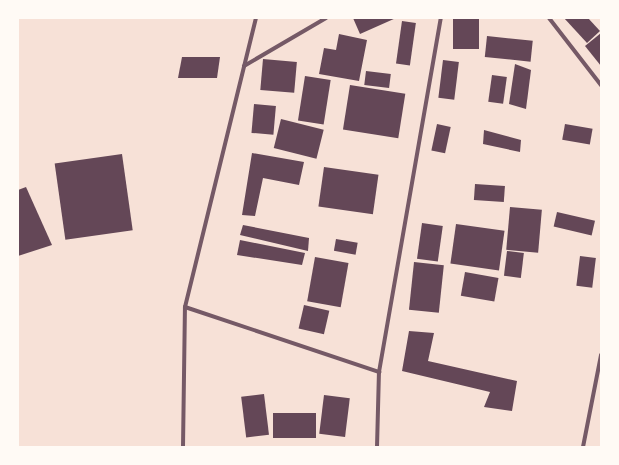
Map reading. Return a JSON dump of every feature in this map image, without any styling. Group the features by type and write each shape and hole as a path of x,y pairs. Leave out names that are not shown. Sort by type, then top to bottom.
{"street":[{"path":"183,447 185,307 256,18"},
{"path":"244,66 326,18"},
{"path":"377,447 379,372 441,18"},
{"path":"549,18 601,85"},
{"path":"185,307 379,372"},
{"path":"583,447 601,355"}],"building":[{"path":"353,18 396,18 360,34"},
{"path":"453,18 479,18 479,49 453,49"},
{"path":"564,18 588,18 600,31 587,43"},
{"path":"402,21 416,23 410,66 396,64"},
{"path":"601,33 601,66 585,46"},
{"path":"339,34 367,40 359,81 319,74 324,48 336,50"},
{"path":"487,36 533,41 531,62 485,57"},
{"path":"182,57 220,57 217,78 178,78"},
{"path":"263,59 297,62 294,93 260,90"},
{"path":"443,60 459,62 454,100 438,98"},
{"path":"515,64 531,70 526,109 509,104"},
{"path":"366,71 391,74 389,88 364,85"},
{"path":"492,75 507,77 503,104 488,102"},
{"path":"305,76 331,80 324,125 298,120"},
{"path":"350,85 405,94 398,138 343,129"},
{"path":"254,104 276,106 273,135 251,133"},
{"path":"281,119 324,130 316,159 274,148"},
{"path":"437,124 451,127 445,153 431,150"},
{"path":"565,124 593,129 590,145 562,140"},
{"path":"484,130 521,140 520,152 483,144"},
{"path":"252,153 304,162 299,185 263,178 255,216 242,215"},
{"path":"122,154 133,230 65,240 55,163"},
{"path":"324,167 378,175 373,214 318,207"},
{"path":"475,184 505,186 504,202 474,200"},
{"path":"26,187 52,245 18,256 18,190"},
{"path":"510,207 542,210 538,253 506,250"},
{"path":"557,212 595,221 592,235 554,227"},
{"path":"422,223 443,226 438,262 417,259"},
{"path":"456,224 505,231 499,270 450,264"},
{"path":"243,225 309,238 308,251 240,235"},
{"path":"336,239 358,243 356,255 334,251"},
{"path":"240,240 305,253 302,265 237,255"},
{"path":"507,251 524,253 521,278 504,276"},
{"path":"580,256 596,258 592,288 576,286"},
{"path":"315,257 348,263 341,307 307,301"},
{"path":"414,262 444,265 439,313 409,310"},
{"path":"465,272 498,278 494,302 461,296"},
{"path":"304,305 329,311 324,334 299,328"},
{"path":"409,331 434,333 428,361 517,381 512,411 484,407 490,392 402,371"},
{"path":"264,394 269,435 246,437 241,397"},
{"path":"324,395 350,398 345,437 319,434"},
{"path":"273,413 316,413 316,438 273,438"}]}
